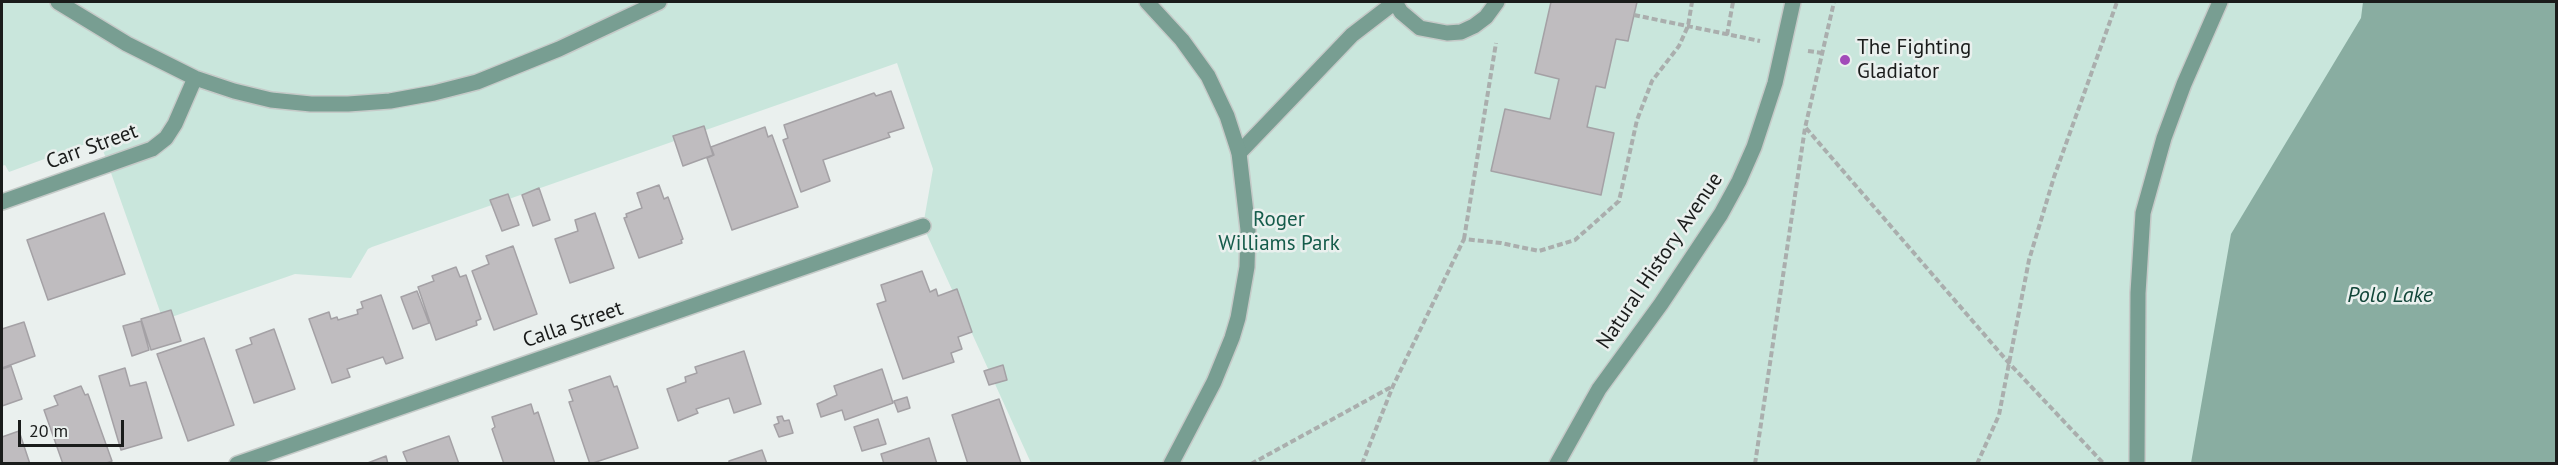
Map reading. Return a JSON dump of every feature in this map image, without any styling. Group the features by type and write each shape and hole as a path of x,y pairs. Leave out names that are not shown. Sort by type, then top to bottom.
{"street":[{"path":"58,2 127,44 195,78 271,100 311,104 348,104 401,99 477,82 517,68 659,2"},
{"path":"1147,2 1182,39 1208,76 1227,116 1239,153 1248,230 1246,267 1238,318 1214,382 1171,464"},
{"path":"1239,153 1352,35 1395,2 1406,17 1420,28 1447,33 1461,32 1474,26 1486,17 1497,2"},
{"name":"Natural History Avenue","path":"1557,464 1581,417 1599,389 1661,304 1721,214 1739,182 1754,147 1775,83 1793,2"},
{"path":"2137,464 2138,293 2143,213 2164,138 2184,84 2220,2"},
{"name":"Carr Street","path":"2,202 152,149 166,138 175,124 195,78"},
{"name":"Calla Street","path":"237,464 923,226"}],"path":[{"path":"1464,239 1502,243 1539,251 1575,240 1618,201 1637,120 1653,81 1679,46 1689,26 1692,2"},
{"path":"1727,34 1733,2"},
{"path":"1755,464 1805,128 1834,2"},
{"path":"1977,464 1999,415 2029,260 2054,177 2117,2"},
{"path":"1634,15 1756,40"},
{"path":"1362,464 1393,386 1464,239 1496,41"},
{"path":"1805,128 2008,362 2104,464"},
{"path":"1251,464 1393,386"}],"green space":[{"name":"Roger Williams Park","path":"2,2 2556,2 2556,463 1031,463 923,226 933,169 897,63 372,247 368,249 351,278 295,274 163,320 99,139 9,172 5,165 2,166"}],"water":[{"name":"Polo Lake","path":"2363,2 2556,2 2556,463 2191,463 2231,234 2361,18"}],"building":[{"path":"1551,2 1637,2 1628,41 1616,39 1605,88 1596,86 1587,127 1614,133 1601,195 1491,171 1505,109 1550,119 1559,79 1535,73"},
{"path":"891,91 904,128 888,133 890,137 823,160 830,181 801,192 783,140 788,138 784,125 874,93 876,96"},
{"path":"704,126 713,155 683,166 673,136"},
{"path":"765,127 768,137 772,135 798,207 732,230 707,158 714,155 711,147"},
{"path":"659,185 664,199 668,197 683,239 682,243 639,258 624,218 627,217 626,214 642,208 637,193"},
{"path":"539,188 550,220 533,226 522,195"},
{"path":"508,194 519,225 502,231 490,200"},
{"path":"104,213 125,274 48,300 27,240"},
{"path":"595,213 614,268 570,283 555,239 578,231 575,220"},
{"path":"513,246 537,314 494,330 472,271 489,264 486,256"},
{"path":"456,267 460,277 466,275 481,319 476,321 477,325 436,340 418,287 434,281 432,276"},
{"path":"922,271 930,292 936,289 938,296 957,289 972,332 958,337 962,349 951,353 954,362 903,379 877,304 886,301 881,285"},
{"path":"417,291 429,323 413,329 401,297"},
{"path":"381,295 403,358 386,364 383,357 347,369 350,377 332,383 309,319 329,312 331,319 337,317 338,320 358,314 357,310 363,308 361,302"},
{"path":"171,310 181,341 151,350 141,319"},
{"path":"141,321 149,350 132,356 123,326"},
{"path":"24,322 35,356 2,368 2,329"},
{"path":"274,329 295,389 254,403 236,350 252,344 250,338"},
{"path":"204,338 234,425 188,441 157,354"},
{"path":"744,351 761,404 734,413 729,398 696,409 698,413 678,421 667,389 686,382 685,377 697,373 695,367"},
{"path":"1003,365 1007,380 989,385 984,371"},
{"path":"11,366 22,399 2,406 2,369"},
{"path":"125,368 130,386 146,382 162,438 121,450 99,376"},
{"path":"882,369 893,403 845,420 842,410 821,417 817,404 837,395 834,386"},
{"path":"610,376 614,387 617,386 638,448 590,464 569,402 573,401 569,390"},
{"path":"81,386 85,395 88,394 112,461 104,464 63,464 44,410 58,405 54,396"},
{"path":"907,397 910,408 898,412 894,401"},
{"path":"999,399 1021,463 968,464 952,415"},
{"path":"531,404 534,414 538,412 555,464 504,464 492,429 495,427 492,417"},
{"path":"782,416 784,421 789,420 793,433 779,437 774,425 779,423 777,417"},
{"path":"878,419 886,444 862,451 854,427"},
{"path":"19,431 30,464 2,464 2,437"},
{"path":"449,436 459,464 408,464 403,452"},
{"path":"929,438 937,464 884,464 881,454"},
{"path":"762,450 767,464 729,464 729,461"},
{"path":"386,456 388,464 365,464"}],"place":[{"name":"The Fighting Gladiator","path":"1845,60"}]}
